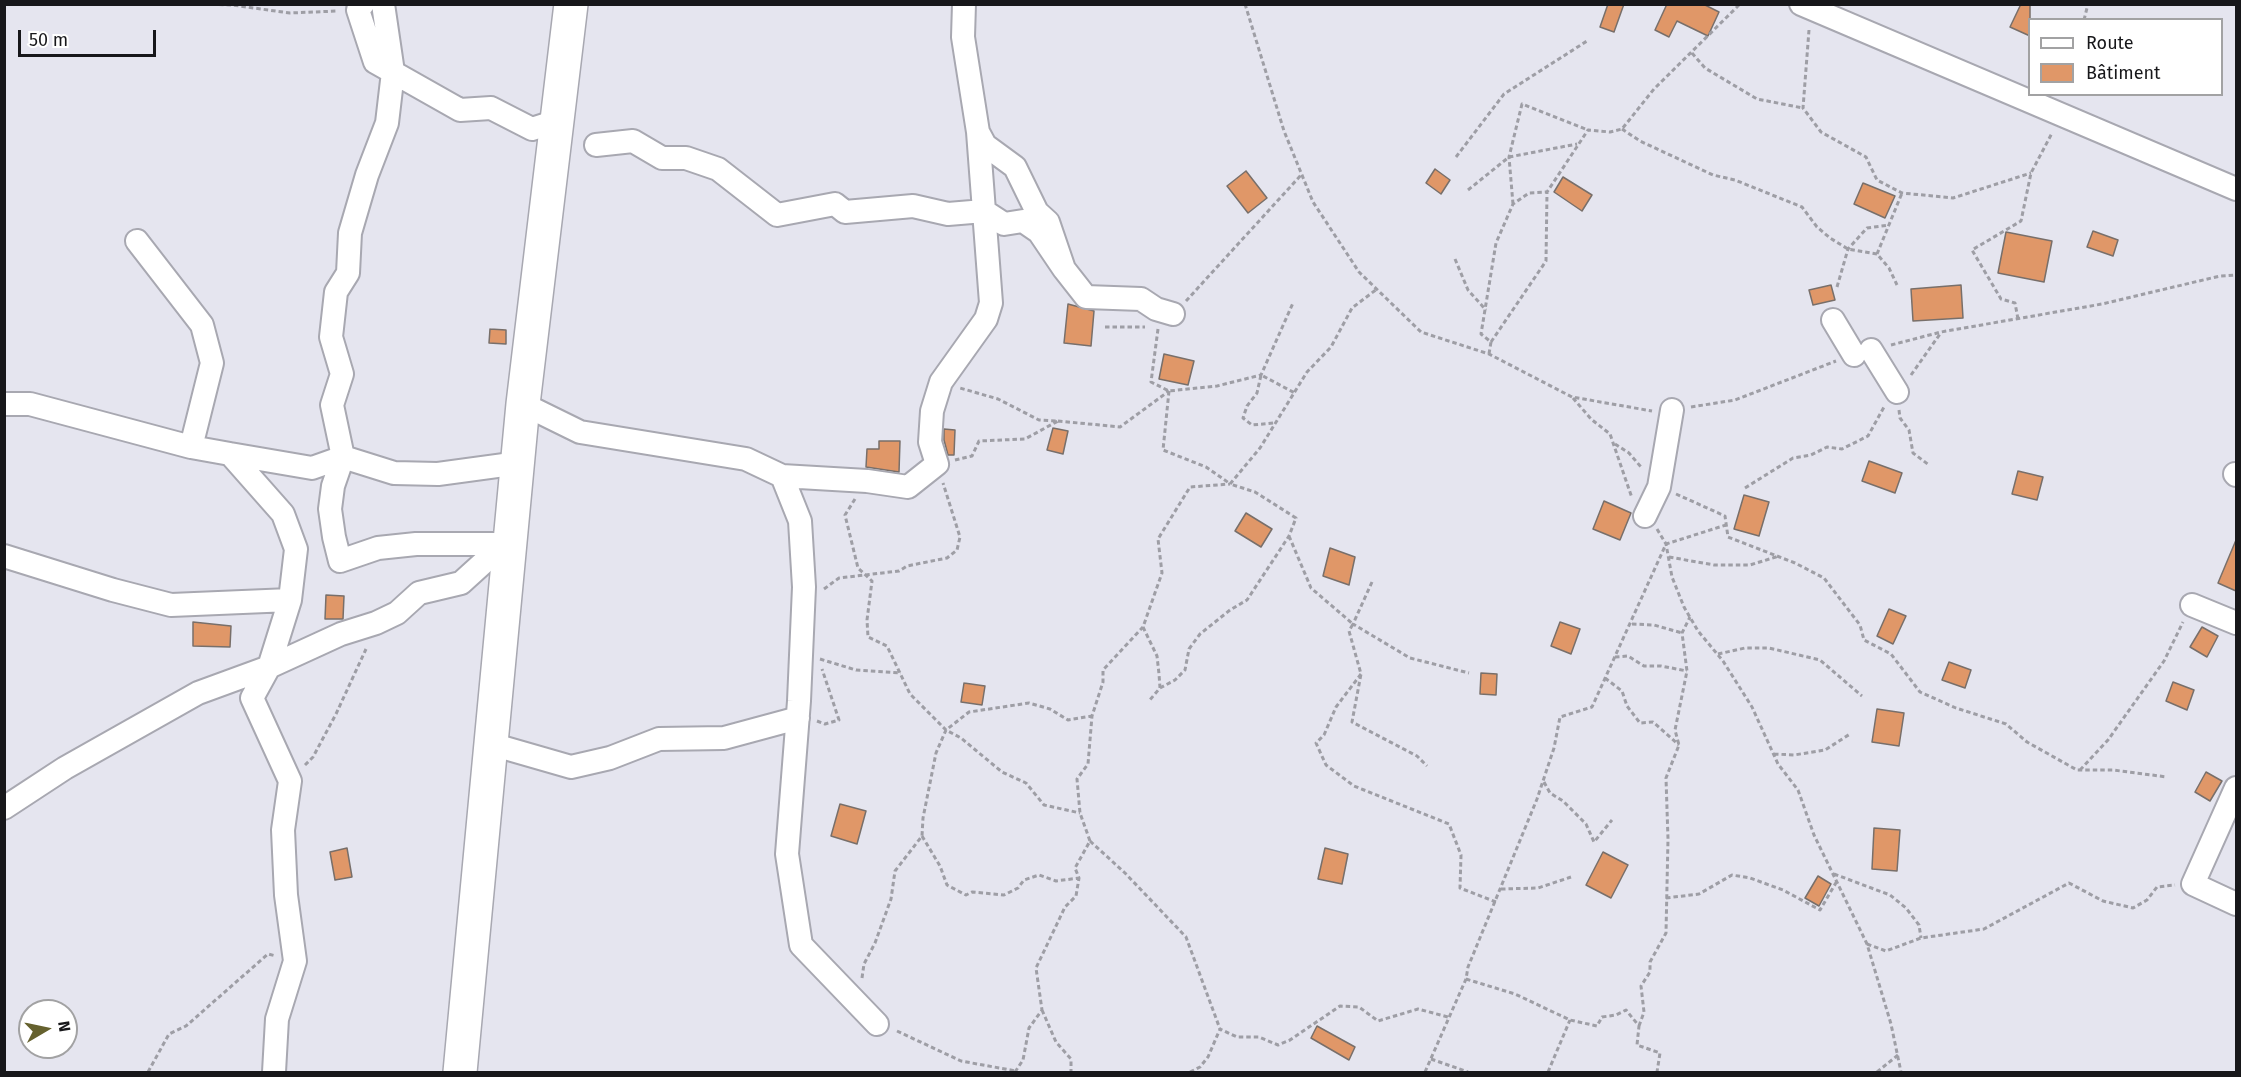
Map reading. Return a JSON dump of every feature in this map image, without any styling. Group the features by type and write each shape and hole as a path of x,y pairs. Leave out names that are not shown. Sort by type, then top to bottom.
{"highway":[{"path":"460,1072 491,744 508,532 519,463 571,4"}],"street":[{"path":"383,4 393,72 387,123 367,175 350,233 348,273 336,292 331,337 342,374 332,405 344,458 333,486 330,508 340,561 378,548 508,532"},
{"path":"524,404 580,432 746,459 782,476 867,481 908,487 938,464 930,442 932,411 941,382 986,319 991,303 978,132 963,37 964,4"},
{"path":"361,7 375,62 460,110 491,108 532,129 557,121"},
{"path":"1806,7 2236,189"},
{"path":"978,132 986,145 1014,167 1037,212 1048,222 1064,269"},
{"path":"596,145 633,141 662,158 686,158 718,169 777,215 835,204 845,212 913,206 948,214 984,211 1004,224 1023,221 1039,232 1086,297 1141,299 1156,309 1173,314"},
{"path":"137,241 202,325 212,363 191,447"},
{"path":"1833,320 1898,392"},
{"path":"4,404 30,404 191,447 312,468 344,458 394,473 438,474 519,463"},
{"path":"1645,516 1659,487 1672,410"},
{"path":"230,454 284,514 296,549 290,600 269,667 252,698 290,781 284,830 286,895 295,961 277,1019 274,1072"},
{"path":"782,476 800,521 804,600 788,854 801,945 877,1024"},
{"path":"4,807 65,768 198,693 269,667 341,634 397,613 419,593 461,583 508,532"},
{"path":"4,556 113,590 171,604 290,600"},
{"path":"2192,605 2236,623"},
{"path":"491,744 571,768 610,758 659,739 724,738 798,718"},
{"path":"2236,788 2193,884 2236,904"}],"path":[{"path":"204,4 232,5 290,13 361,7"},
{"path":"1245,4 1284,131 1313,202 1359,272 1421,332 1489,354 1572,397 1658,412 1735,400 1862,352 1941,332 2102,304 2220,276 2236,275"},
{"path":"1491,342 1481,334 1496,243 1513,204 1509,157 1522,104 1588,130 1610,132 1622,129 1654,89 1740,4"},
{"path":"1806,7 1803,108 1821,132 1866,157 1877,180 1902,193 1953,198 2031,173"},
{"path":"1456,157 1504,94 1587,41"},
{"path":"1692,53 1705,69 1757,99 1803,108"},
{"path":"2018,319 2015,303 2001,299 1972,250 2021,221 2031,173 2049,142 2058,113"},
{"path":"1622,129 1640,141 1713,175 1735,180 1802,207 1817,227 1848,249 1877,254 1890,268 1897,285"},
{"path":"1489,354 1491,342 1546,261 1547,192 1588,130"},
{"path":"1468,189 1509,157 1578,144"},
{"path":"1173,314 1302,174"},
{"path":"1513,204 1529,193 1547,192"},
{"path":"1877,254 1902,193"},
{"path":"1837,287 1848,249 1867,228 1889,225"},
{"path":"1455,259 1468,290 1486,310"},
{"path":"1190,1072 1200,1067 1208,1057 1220,1029 1186,937 1125,873 1090,842 1080,813 1077,779 1088,764 1092,716 1103,682 1103,670 1143,627 1162,573 1158,539 1190,487 1230,484 1260,447 1307,372 1331,347 1352,308 1377,289"},
{"path":"1274,423 1252,425 1243,418 1246,406 1257,393 1261,375 1293,303"},
{"path":"1105,327 1159,327 1151,382 1169,391"},
{"path":"941,382 998,399 1039,420 1120,427 1169,391 1217,386 1261,375 1295,393"},
{"path":"1149,701 1160,688 1175,680 1185,670 1189,649 1200,634 1230,610 1247,600 1289,536 1296,518 1255,492 1230,484 1206,467 1163,450 1169,391"},
{"path":"1744,488 1793,458 1827,447 1842,449 1868,436 1881,416 1889,393 1898,392"},
{"path":"1572,397 1591,419 1610,434 1630,493 1640,514 1652,520 1666,544 1672,577 1690,617 1718,654 1752,707 1774,754 1798,790 1814,835 1867,944 1892,1024 1901,1072"},
{"path":"804,600 815,597 839,578 866,575 878,571 899,571 907,566 947,558 957,550 960,537 938,464 972,456 979,441 1025,439 1058,420"},
{"path":"1613,443 1629,453 1659,487 1725,516 1728,537 1779,556 1824,578 1860,625 1864,640 1891,654 1920,692 1956,708 2007,723 2027,742 2080,770 2113,770 2167,777"},
{"path":"867,481 845,515 858,568 872,581 867,620 868,637 887,646 910,694 946,730 961,738 1002,772 1026,783 1044,805 1080,813"},
{"path":"1425,1072 1466,979 1468,967 1496,903 1544,780 1554,748 1560,717 1592,707 1632,624 1666,544 1726,525"},
{"path":"1289,536 1311,588 1353,624 1410,658 1469,673"},
{"path":"1669,557 1714,565 1750,565 1779,556"},
{"path":"1372,582 1349,630 1360,674 1353,722 1417,756 1427,766"},
{"path":"2080,770 2108,740 2164,661 2192,605"},
{"path":"1657,1072 1660,1053 1637,1045 1639,1026 1644,1012 1641,986 1650,972 1650,962 1666,933 1668,839 1666,778 1679,745 1675,730 1687,671 1682,633 1690,617"},
{"path":"290,781 313,757 332,723 376,622"},
{"path":"1632,624 1654,625 1682,633"},
{"path":"1143,627 1157,656 1160,688"},
{"path":"1718,654 1746,648 1769,648 1820,660 1862,696"},
{"path":"801,654 856,670 901,673"},
{"path":"801,654 821,666 839,720"},
{"path":"1615,657 1628,656 1644,666 1661,666 1687,671"},
{"path":"1360,674 1336,706 1324,735 1316,743 1326,765 1354,786 1449,824 1461,855 1460,888 1496,903"},
{"path":"1605,678 1622,691 1627,706 1640,723 1653,722 1679,745"},
{"path":"1079,878 1056,881 1039,875 1024,880 1018,888 1004,894 972,892 966,895 947,885 940,866 922,836 923,818 936,753 946,730 969,712 1029,703 1050,709 1068,720 1092,716"},
{"path":"1774,754 1794,755 1825,750 1851,734"},
{"path":"1544,780 1550,793 1563,801 1586,824 1594,842 1612,820"},
{"path":"861,1007 864,964 875,943 891,899 895,871 922,836"},
{"path":"1071,1072 1071,1059 1056,1042 1042,1010 1036,968 1065,907 1076,896 1079,878 1075,868 1090,842"},
{"path":"1834,874 1890,895 1906,908 1919,925 1921,938"},
{"path":"1666,898 1699,894 1732,876 1750,878 1783,890 1820,910 1837,881"},
{"path":"1501,889 1538,888 1571,877"},
{"path":"1867,944 1886,951 1921,938 1984,929 2069,883 2103,901 2133,908 2147,900 2157,887 2193,884"},
{"path":"148,1072 152,1069 169,1034 186,1026 268,954 295,961"},
{"path":"1466,979 1515,994 1570,1020 1597,1026 1602,1017 1616,1016 1626,1010 1639,1026"},
{"path":"1220,1029 1237,1037 1259,1037 1278,1045 1323,1020 1340,1006 1359,1007 1378,1021 1418,1009 1448,1017"},
{"path":"877,1024 961,1061 1015,1072 1023,1060 1029,1028 1042,1010"},
{"path":"1548,1072 1570,1020"},
{"path":"1877,1072 1898,1055"},
{"path":"1431,1059 1468,1072"}],"building":[{"path":"1608,4 1624,4 1614,32 1600,27"},
{"path":"1667,4 1703,4 1719,12 1708,36 1677,21 1669,37 1655,30"},
{"path":"2021,4 2030,4 2028,35 2010,27"},
{"path":"1435,169 1450,180 1441,194 1426,183"},
{"path":"1246,171 1267,198 1248,213 1227,186"},
{"path":"1563,177 1592,195 1582,211 1554,192"},
{"path":"1863,183 1895,196 1885,218 1854,204"},
{"path":"2093,231 2118,240 2113,256 2087,247"},
{"path":"2006,232 2052,241 2044,282 1998,273"},
{"path":"1831,285 1835,300 1813,305 1809,290"},
{"path":"1961,285 1963,318 1913,321 1911,289"},
{"path":"1068,304 1094,311 1091,346 1064,343"},
{"path":"490,329 506,330 506,344 489,343"},
{"path":"1164,354 1194,361 1188,385 1159,379"},
{"path":"1053,428 1068,431 1063,454 1047,450"},
{"path":"944,429 955,430 954,455 948,455"},
{"path":"879,441 900,441 899,472 866,467 867,449 879,449"},
{"path":"1869,461 1902,473 1895,493 1862,481"},
{"path":"2018,471 2043,477 2037,500 2012,494"},
{"path":"1744,495 1769,502 1759,536 1734,529"},
{"path":"1604,501 1631,513 1620,540 1593,529"},
{"path":"1246,513 1272,529 1261,547 1235,531"},
{"path":"2236,540 2236,591 2218,583"},
{"path":"1330,548 1355,557 1349,585 1323,576"},
{"path":"326,595 344,596 343,619 325,619"},
{"path":"1889,609 1906,616 1893,644 1877,636"},
{"path":"193,622 231,626 230,647 193,646"},
{"path":"1560,622 1580,629 1571,654 1551,646"},
{"path":"2202,627 2218,636 2207,657 2190,647"},
{"path":"1949,662 1971,670 1965,688 1942,680"},
{"path":"1481,673 1497,674 1496,695 1480,694"},
{"path":"2173,682 2194,690 2187,710 2166,701"},
{"path":"964,683 985,686 982,705 961,702"},
{"path":"1877,709 1904,713 1899,746 1872,742"},
{"path":"2206,772 2222,781 2210,801 2195,792"},
{"path":"840,804 866,811 857,844 831,836"},
{"path":"1874,828 1900,830 1897,871 1872,869"},
{"path":"347,848 352,877 335,880 330,852"},
{"path":"1325,848 1348,854 1342,884 1318,879"},
{"path":"1603,852 1628,865 1611,898 1586,885"},
{"path":"1818,876 1831,884 1819,906 1805,898"},
{"path":"1317,1026 1355,1047 1349,1060 1311,1038"}]}
